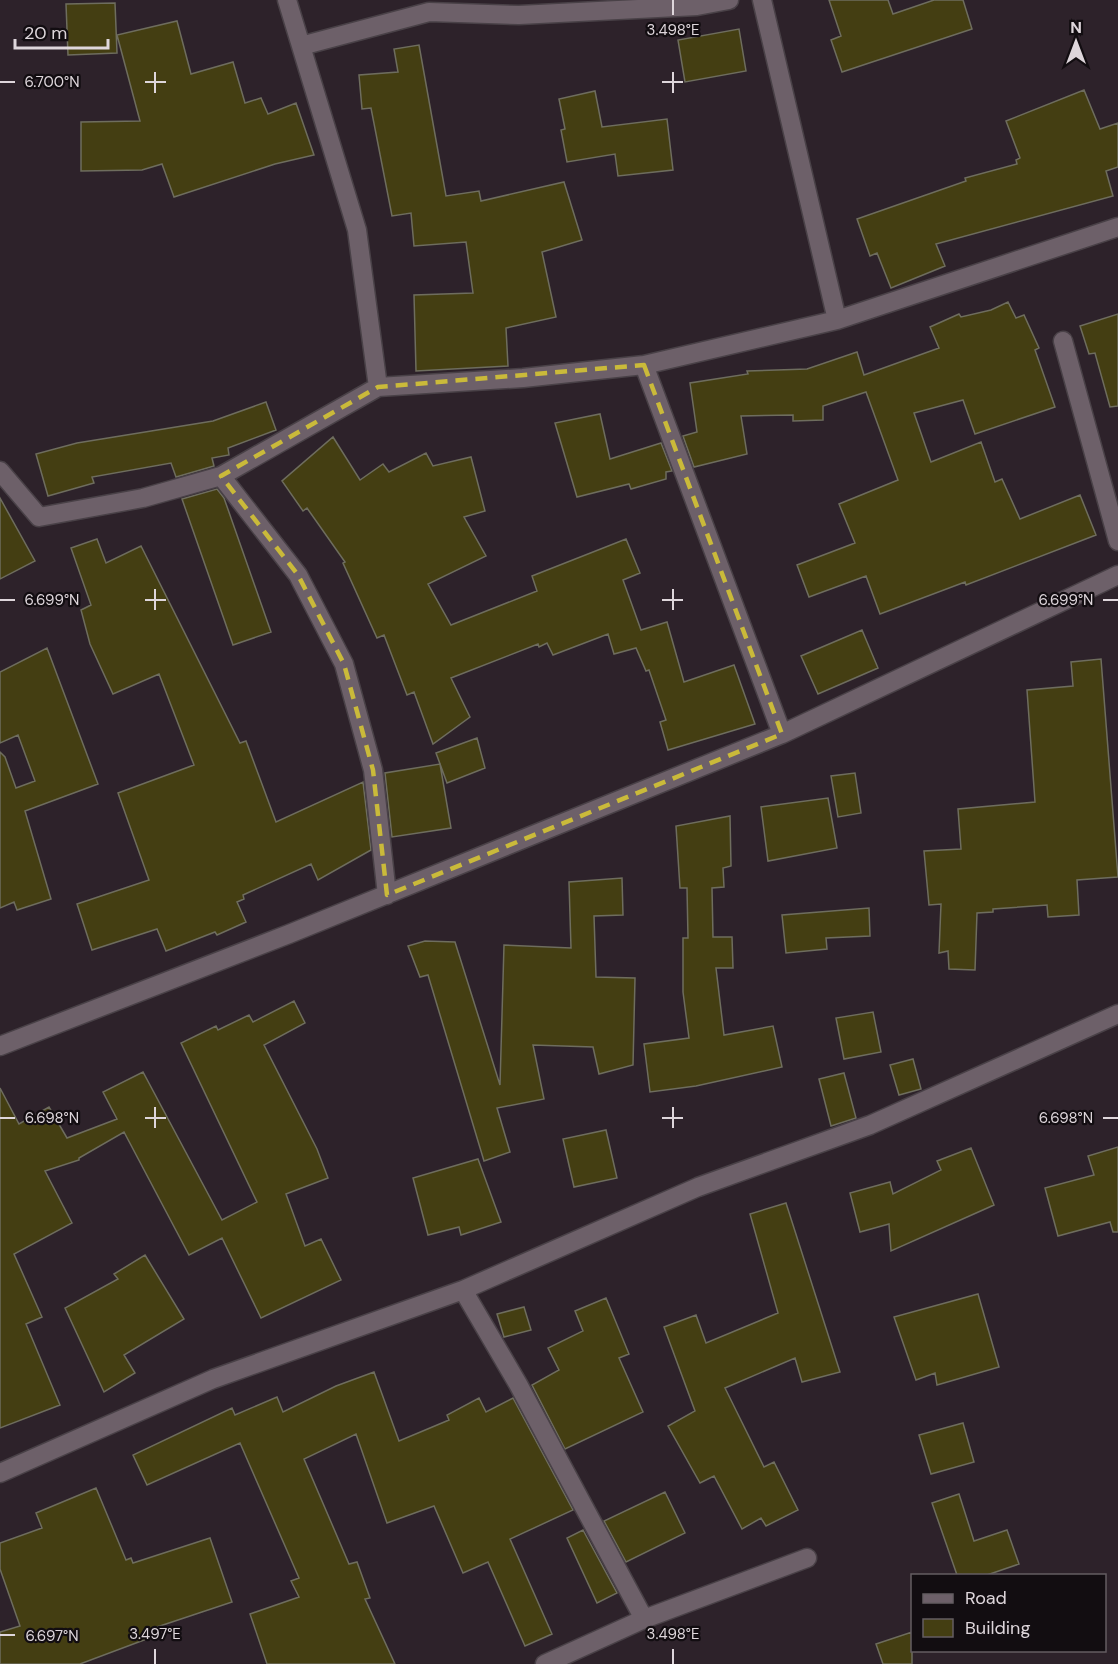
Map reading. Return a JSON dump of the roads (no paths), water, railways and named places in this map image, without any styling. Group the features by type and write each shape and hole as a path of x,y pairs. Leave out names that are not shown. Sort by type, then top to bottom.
{"street":[{"path":"287,0 357,230 378,387"},
{"path":"301,46 429,12 519,15 697,6 729,0"},
{"path":"762,0 837,320"},
{"path":"0,471 39,517 143,498 220,476 378,387 523,378 645,365 837,320 1118,227"},
{"path":"1063,340 1118,541"},
{"path":"645,365 782,734"},
{"path":"220,476 298,574 344,664 373,770 387,895"},
{"path":"0,1047 387,895 782,734 1118,576"},
{"path":"0,1473 213,1379 463,1290 698,1187 870,1125 1118,1014"},
{"path":"463,1290 518,1384 645,1619"},
{"path":"545,1664 645,1619 807,1558"}]}
